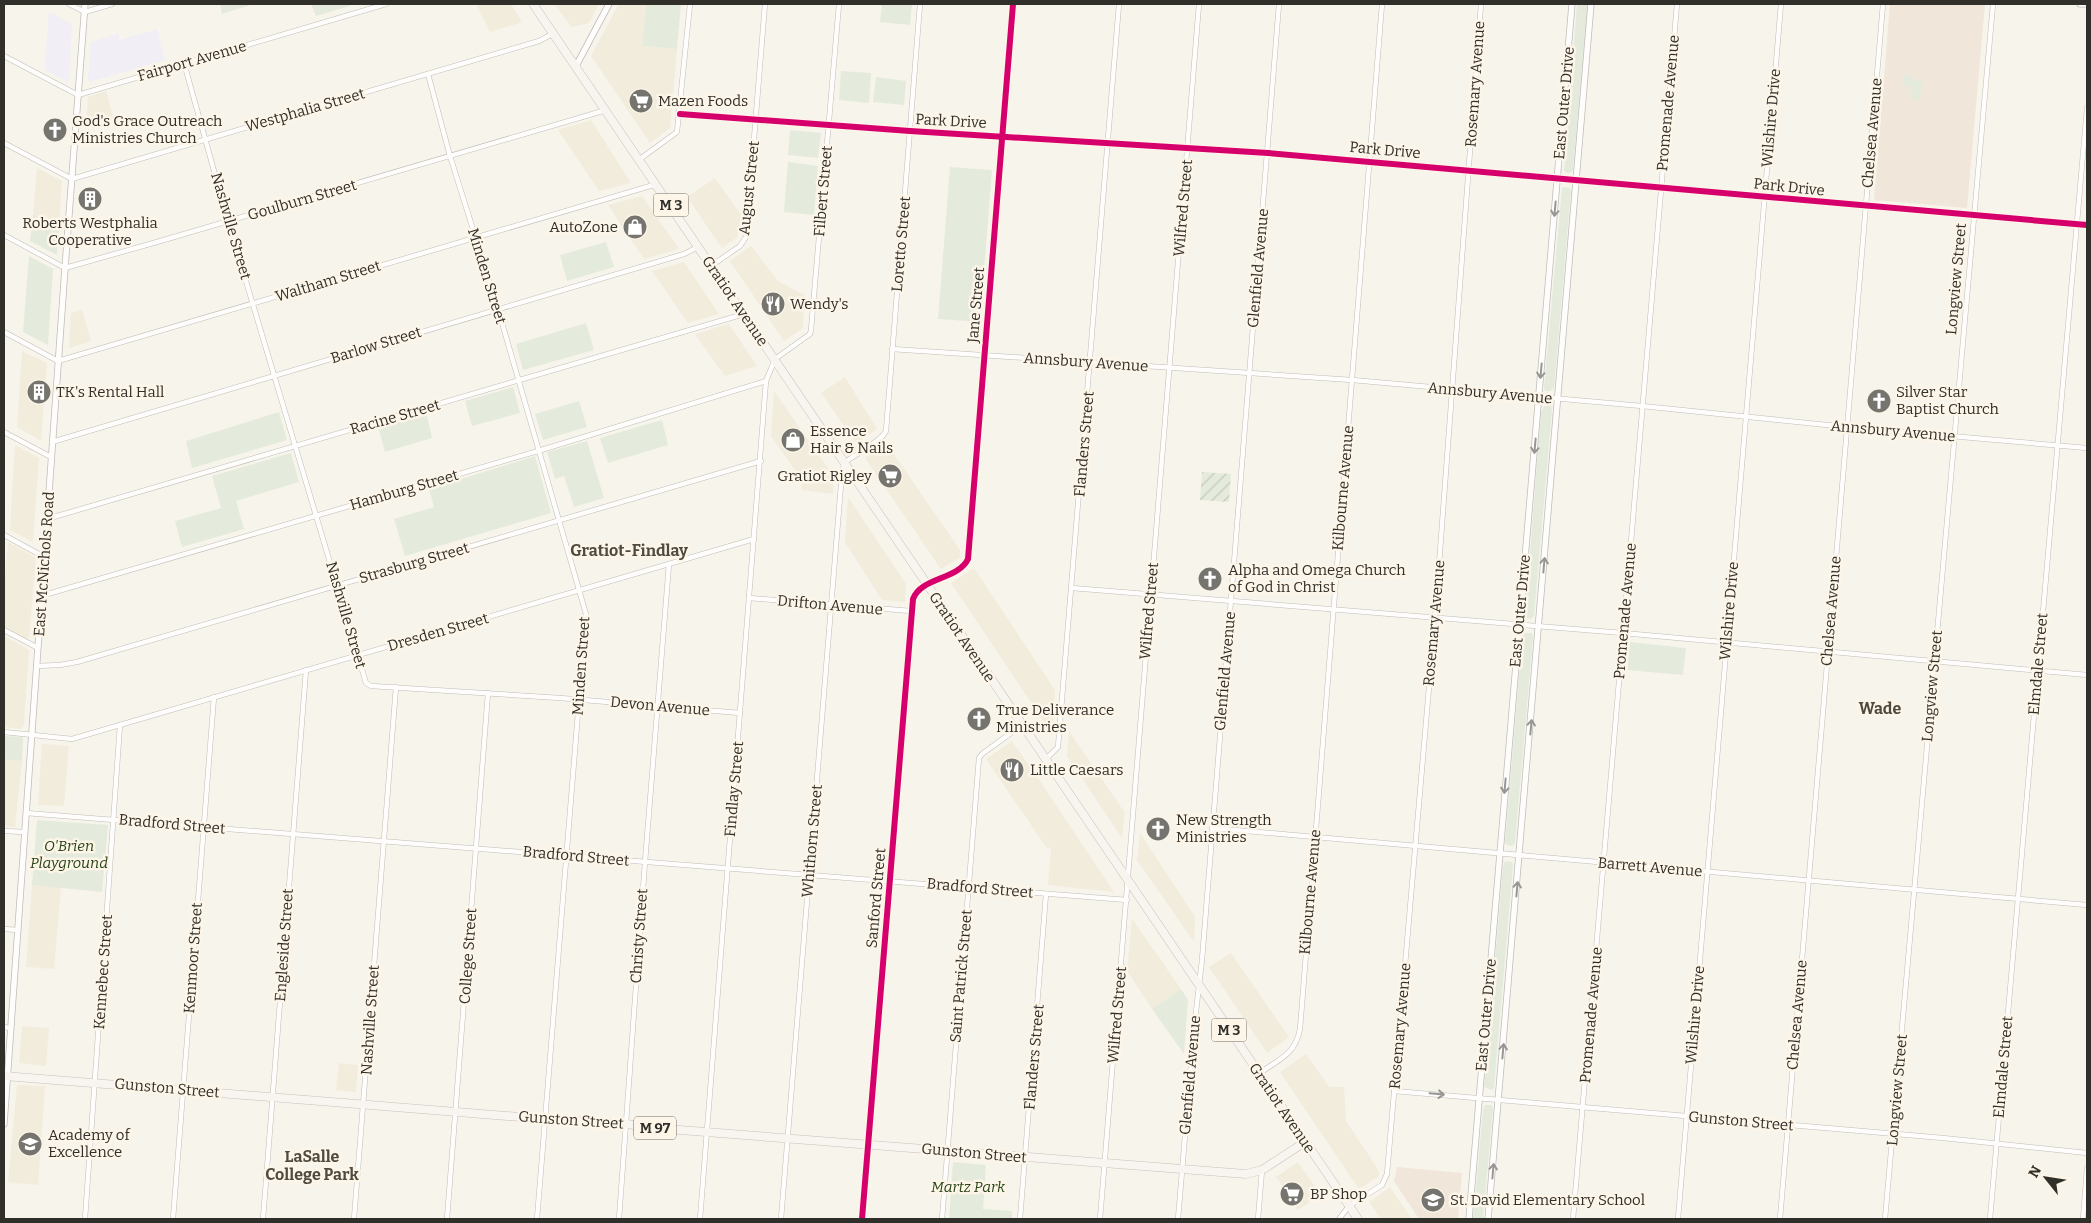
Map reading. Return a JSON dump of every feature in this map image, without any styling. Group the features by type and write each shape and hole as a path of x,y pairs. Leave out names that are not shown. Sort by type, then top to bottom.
{"main road":[{"name":"Gratiot Avenue","path":"533,4 1358,1219"},
{"name":"Gunston Street","path":"5,1076 1246,1174 1262,1170 1305,1142"}],"street":[{"path":"70,4 85,12 112,4"},
{"name":"East McNichols Road","path":"4,1124 7,1028 18,930 85,4"},
{"name":"Fairport Avenue","path":"78,95 386,4"},
{"path":"576,66 610,4"},
{"path":"640,159 677,132 690,4"},
{"name":"August Street","path":"711,266 744,242 756,120 764,4"},
{"name":"Filbert Street","path":"775,359 810,334 811,330 839,4"},
{"name":"Loretto Street","path":"844,463 884,435 887,425 920,4"},
{"name":"Jane Street","path":"927,585 958,569 968,559 1013,4"},
{"name":"Flanders Street","path":"1046,759 1058,747 1119,4"},
{"name":"Wilfred Street","path":"1100,1219 1199,4"},
{"name":"Glenfield Avenue","path":"1178,1219 1199,986 1279,4"},
{"name":"Kilbourne Avenue","path":"1259,1074 1290,1052 1298,1041 1382,4"},
{"name":"Rosemary Avenue","path":"1339,1219 1349,1206 1382,1185 1387,1177 1435,618 1481,4"},
{"name":"East Outer Drive","path":"1469,1219 1572,4"},
{"name":"East Outer Drive","path":"1488,1219 1539,626 1556,399 1591,4"},
{"name":"Promenade Avenue","path":"1573,1219 1677,4"},
{"name":"Wilshire Drive","path":"1678,1219 1781,4"},
{"name":"Chelsea Avenue","path":"1780,1219 1883,4"},
{"name":"Longview Street","path":"1885,1219 1993,4"},
{"path":"2080,4 2087,4"},
{"name":"Westphalia Street","path":"72,179 539,41 554,33"},
{"path":"4,56 78,95"},
{"name":"Nashville Street","path":"184,63 228,221 276,376 366,683 371,686 396,688 354,1219"},
{"name":"Minden Street","path":"428,74 450,156 498,308 586,614 537,1219"},
{"name":"Elmdale Street","path":"1990,1219 2087,108"},
{"name":"Goulburn Street","path":"65,268 606,110"},
{"name":"Park Drive","path":"680,114 910,131 1268,153 2087,226"},
{"path":"4,143 72,179"},
{"name":"Waltham Street","path":"58,361 657,184"},
{"path":"4,235 65,268"},
{"name":"Barlow Street","path":"52,442 684,254 698,247"},
{"name":"Racine Street","path":"47,519 744,314"},
{"path":"4,332 58,361"},
{"name":"Annsbury Avenue","path":"892,349 1352,380 1642,406 1746,418 2087,448"},
{"name":"Findlay Street","path":"700,1219 766,381 775,359"},
{"name":"Hamburg Street","path":"41,596 766,381"},
{"path":"4,432 51,457"},
{"name":"Strasburg Street","path":"36,666 77,662 761,461"},
{"name":"Whithorn Street","path":"781,1219 840,485 844,463"},
{"path":"4,535 44,557"},
{"name":"Dresden Street","path":"4,732 69,739 754,539"},
{"name":"Christy Street","path":"619,1219 669,564"},
{"name":"Sanford Street","path":"862,1219 911,611 914,595 927,585"},
{"path":"1072,588 1623,633 2087,676"},
{"name":"Drifton Avenue","path":"749,598 911,611"},
{"path":"4,630 38,648"},
{"name":"Engleside Street","path":"263,1219 306,670"},
{"path":"396,688 488,693"},
{"name":"Devon Avenue","path":"488,693 740,713"},
{"name":"College Street","path":"447,1219 488,693"},
{"name":"Kenmoor Street","path":"173,1219 214,697"},
{"name":"Kennebec Street","path":"85,1219 120,724"},
{"name":"Saint Patrick Street","path":"942,1219 979,758 1022,726"},
{"name":"Bradford Street","path":"26,812 1126,900"},
{"name":"Barrett Avenue","path":"1212,828 1808,882 2087,905"},
{"path":"4,831 25,832"},
{"name":"Flanders Street","path":"1020,1219 1046,894"},
{"path":"4,929 18,930"},
{"name":"Gunston Street","path":"1394,1091 1583,1106 1996,1143 2087,1153"},
{"path":"2083,1219 2087,1168"},
{"path":"1258,1219 1262,1170"}],"shaded area":[{"path":"476,4 511,4 522,22 490,32"},
{"path":"555,4 599,4 589,23 571,27"},
{"path":"619,4 646,4 642,46 677,49 670,128 650,143 591,56"},
{"path":"1890,4 1985,4 1967,208 1874,200"},
{"path":"49,12 72,24 69,82 44,70"},
{"path":"157,29 165,60 90,82 88,80 91,42 119,33 119,40"},
{"path":"106,91 114,120 86,128 88,97"},
{"path":"591,120 631,183 599,191 558,130"},
{"path":"37,168 62,181 59,227 33,214"},
{"path":"715,178 741,215 738,237 722,248 687,197"},
{"path":"642,196 679,249 644,259 608,205"},
{"path":"751,246 778,281 804,295 803,328 784,341 730,261"},
{"path":"684,262 719,314 688,323 652,271"},
{"path":"82,310 91,341 69,348 71,313"},
{"path":"729,324 757,366 725,376 695,334"},
{"path":"22,351 47,363 41,441 17,427"},
{"path":"845,377 877,429 856,443 821,393"},
{"path":"774,391 833,476 833,494 801,490 801,479 771,436"},
{"path":"886,443 960,550 960,557 941,569 865,458"},
{"path":"15,445 39,458 33,542 10,530"},
{"path":"848,497 906,584 905,602 882,600 845,542"},
{"path":"8,542 36,558 29,638 25,639 4,627 4,582"},
{"path":"974,568 1055,690 1052,734 951,583"},
{"path":"4,636 29,650 24,725 21,729 4,727"},
{"path":"1069,731 1125,813 1122,838 1067,756"},
{"path":"1012,741 1114,892 1048,885 1051,848 1046,847 986,759"},
{"path":"42,744 69,746 64,806 38,805"},
{"path":"4,759 22,761 15,827 4,826"},
{"path":"1140,833 1195,917 1194,942 1137,860"},
{"path":"32,885 61,887 54,969 26,967"},
{"path":"1132,919 1181,989 1152,1009 1127,971"},
{"path":"1231,953 1289,1037 1267,1053 1209,967"},
{"path":"22,1026 49,1028 46,1066 19,1063"},
{"path":"1306,1054 1329,1087 1344,1087 1346,1121 1379,1171 1379,1176 1359,1189 1280,1072"},
{"path":"339,1063 358,1065 356,1092 336,1090"},
{"path":"17,1085 45,1086 38,1185 8,1182"},
{"path":"1298,1162 1321,1195 1298,1210 1276,1177"},
{"name":"St. David Elementary School","path":"1397,1167 1462,1173 1458,1219 1419,1219 1394,1181"},
{"path":"1390,1187 1412,1219 1381,1219 1369,1202"}],"green space":[{"path":"220,4 254,4 222,14"},
{"path":"311,4 350,4 350,6 316,16"},
{"path":"646,4 681,4 677,49 642,46"},
{"path":"882,4 912,4 910,25 880,22"},
{"path":"1577,4 1588,4 1573,170 1570,173 1564,170"},
{"path":"841,71 871,73 869,103 839,100"},
{"path":"1903,74 1913,76 1914,80 1923,81 1920,100 1911,99 1910,87 1902,84"},
{"path":"876,77 906,81 904,105 873,102"},
{"path":"790,130 821,133 818,158 788,155"},
{"path":"788,162 818,166 814,215 784,212"},
{"path":"950,167 992,170 980,322 938,319"},
{"path":"1562,187 1570,188 1571,191 1554,388 1550,391 1545,391 1544,388"},
{"path":"33,214 59,227 57,255 30,241"},
{"path":"606,242 614,267 567,281 560,255"},
{"path":"29,256 53,269 48,345 23,332"},
{"path":"586,323 594,350 523,370 516,344"},
{"path":"513,387 520,413 472,426 465,401"},
{"path":"579,401 587,427 543,440 535,414"},
{"path":"1544,406 1551,406 1552,410 1534,616 1531,619 1525,616 1541,412"},
{"path":"279,412 287,440 192,468 186,441"},
{"path":"426,412 432,438 385,452 378,427"},
{"path":"662,420 668,445 608,463 600,438"},
{"path":"587,441 604,498 574,507 564,476 555,479 547,452"},
{"path":"291,453 299,482 236,501 244,529 182,547 175,521 221,508 212,476"},
{"path":"535,456 551,513 405,556 394,519 434,507 429,489"},
{"path":"1202,472 1231,474 1229,502 1200,500"},
{"path":"1524,633 1532,633 1533,637 1515,843 1512,846 1505,843"},
{"path":"1630,642 1686,648 1683,675 1627,670"},
{"path":"4,736 22,737 22,761 4,759"},
{"name":"O'Brien Playground","path":"37,820 108,825 102,892 32,885"},
{"path":"1505,861 1512,862 1513,865 1494,1088 1492,1090 1484,1087"},
{"path":"1181,989 1188,1000 1184,1054 1152,1009"},
{"path":"1485,1105 1492,1105 1493,1109 1483,1219 1473,1219 1483,1110"},
{"name":"Martz Park","path":"953,1162 986,1165 983,1209 1012,1211 1012,1219 949,1219"}],"cycle path":[{"path":"862,1219 913,599 924,586 956,571 968,559 1013,4"},
{"path":"680,114 910,131 1268,153 2087,225"}],"place":[{"name":"Mazen Foods","path":"641,101"},
{"name":"God's Grace Outreach Ministries Church","path":"55,130"},
{"name":"Roberts Westphalia Cooperative","path":"90,199"},
{"name":"AutoZone","path":"635,227"},
{"name":"Wendy's","path":"773,304"},
{"name":"TK's Rental Hall","path":"39,392"},
{"name":"Silver Star Baptist Church","path":"1879,401"},
{"name":"Essence Hair & Nails","path":"793,440"},
{"name":"Gratiot Rigley","path":"890,476"},
{"name":"Alpha and Omega Church of God in Christ","path":"1210,579"},
{"name":"True Deliverance Ministries","path":"979,719"},
{"name":"Little Caesars","path":"1012,770"},
{"name":"New Strength Ministries","path":"1158,829"},
{"name":"Academy of Excellence","path":"30,1144"},
{"name":"BP Shop","path":"1292,1194"},
{"name":"St. David Elementary School","path":"1433,1200"}],"district":[{"name":"Gratiot-Findlay","path":"629,550"},
{"name":"Wade","path":"1880,708"},
{"name":"LaSalle College Park","path":"312,1165"}]}
